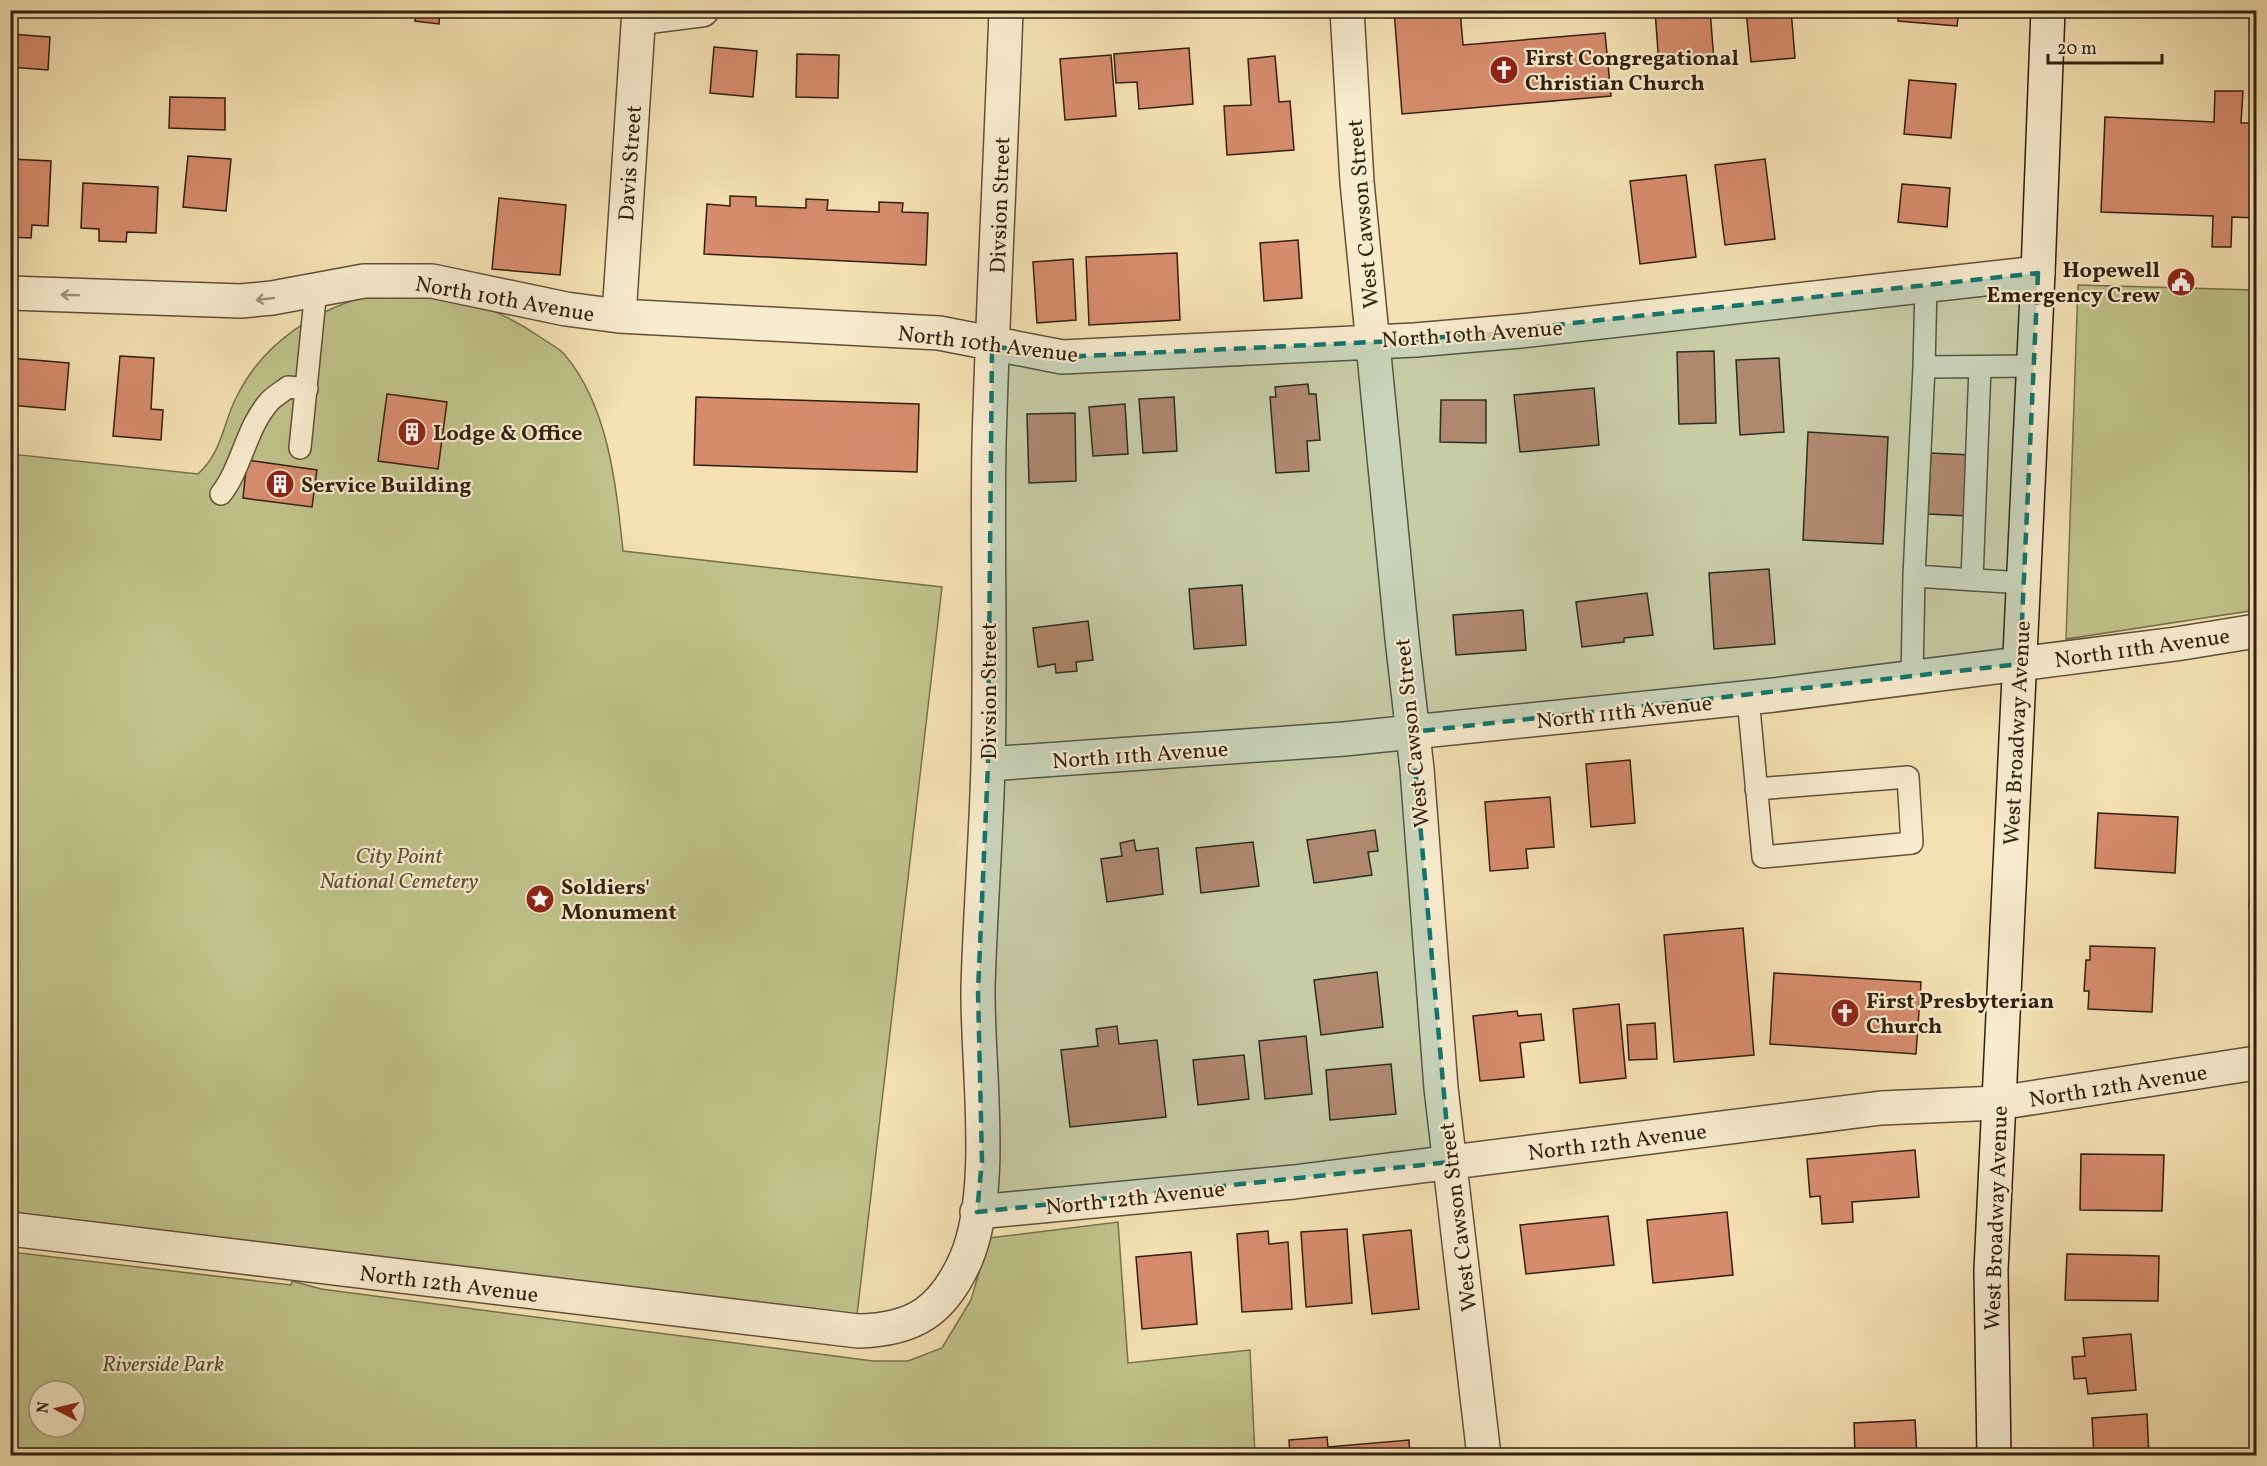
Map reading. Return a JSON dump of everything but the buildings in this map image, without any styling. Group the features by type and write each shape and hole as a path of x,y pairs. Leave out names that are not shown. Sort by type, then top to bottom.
{"street":[{"path":"639,14 702,10"},
{"name":"Divsion Street","path":"887,1331 915,1322 944,1299 966,1258 977,1212 982,1161 978,991 988,764 992,346 999,235 1006,10"},
{"name":"West Cawson Street","path":"1347,10 1357,182 1412,732 1442,1088 1484,1455"},
{"name":"West Broadway Avenue","path":"1994,1455 1991,1270 2034,366 2048,10"},
{"name":"Davis Street","path":"619,316 639,14"},
{"name":"North 10th Avenue","path":"10,293 241,301 272,298 364,281 432,281 566,309 619,316 939,333 992,346 1062,357 1520,331 1851,296 2038,273"},
{"name":"North 11th Avenue","path":"988,764 1412,732 1748,698 2020,664 2256,631"},
{"name":"North 12th Avenue","path":"977,1212 1294,1182 1881,1108 1998,1103 2256,1063"},
{"name":"North 12th Avenue","path":"10,1229 533,1294 858,1331 887,1331"}],"lane":[{"path":"1912,678 1926,285"},
{"path":"300,448 316,289"},
{"path":"1924,367 2034,366"},
{"path":"1972,580 1980,367"},
{"path":"221,494 234,478 255,425 269,402 288,387 307,389"},
{"path":"1914,576 2023,583"},
{"path":"1748,698 1756,789 1763,857 1912,843 1908,777 1756,789"}],"highlighted area":[{"path":"2038,273 2020,664 1412,732 1450,1162 977,1212 982,1161 978,991 988,764 992,346 1062,357 1415,340"}],"green space":[{"path":"2078,285 2256,290 2256,610 2066,639"},
{"name":"City Point National Cemetery","path":"425,290 457,298 500,314 528,329 565,355 580,376 601,423 613,474 623,551 942,587 857,1315 11,1212 11,454 198,474 207,465 218,446 233,405 249,375 278,343 295,329 333,308 354,300 387,292"},
{"name":"Riverside Park","path":"1118,1222 1128,1363 1250,1350 1255,1455 11,1456 11,1252 291,1285 292,1281 321,1289 873,1361 908,1361 942,1348 971,1300 989,1238"}],"place":[{"name":"First Congregational Christian Church","path":"1504,70"},
{"name":"Hopewell Emergency Crew","path":"2181,282"},
{"name":"Lodge & Office","path":"412,432"},
{"name":"Service Building","path":"280,484"},
{"name":"Soldiers' Monument","path":"540,899"},
{"name":"First Presbyterian Church","path":"1845,1013"}]}
